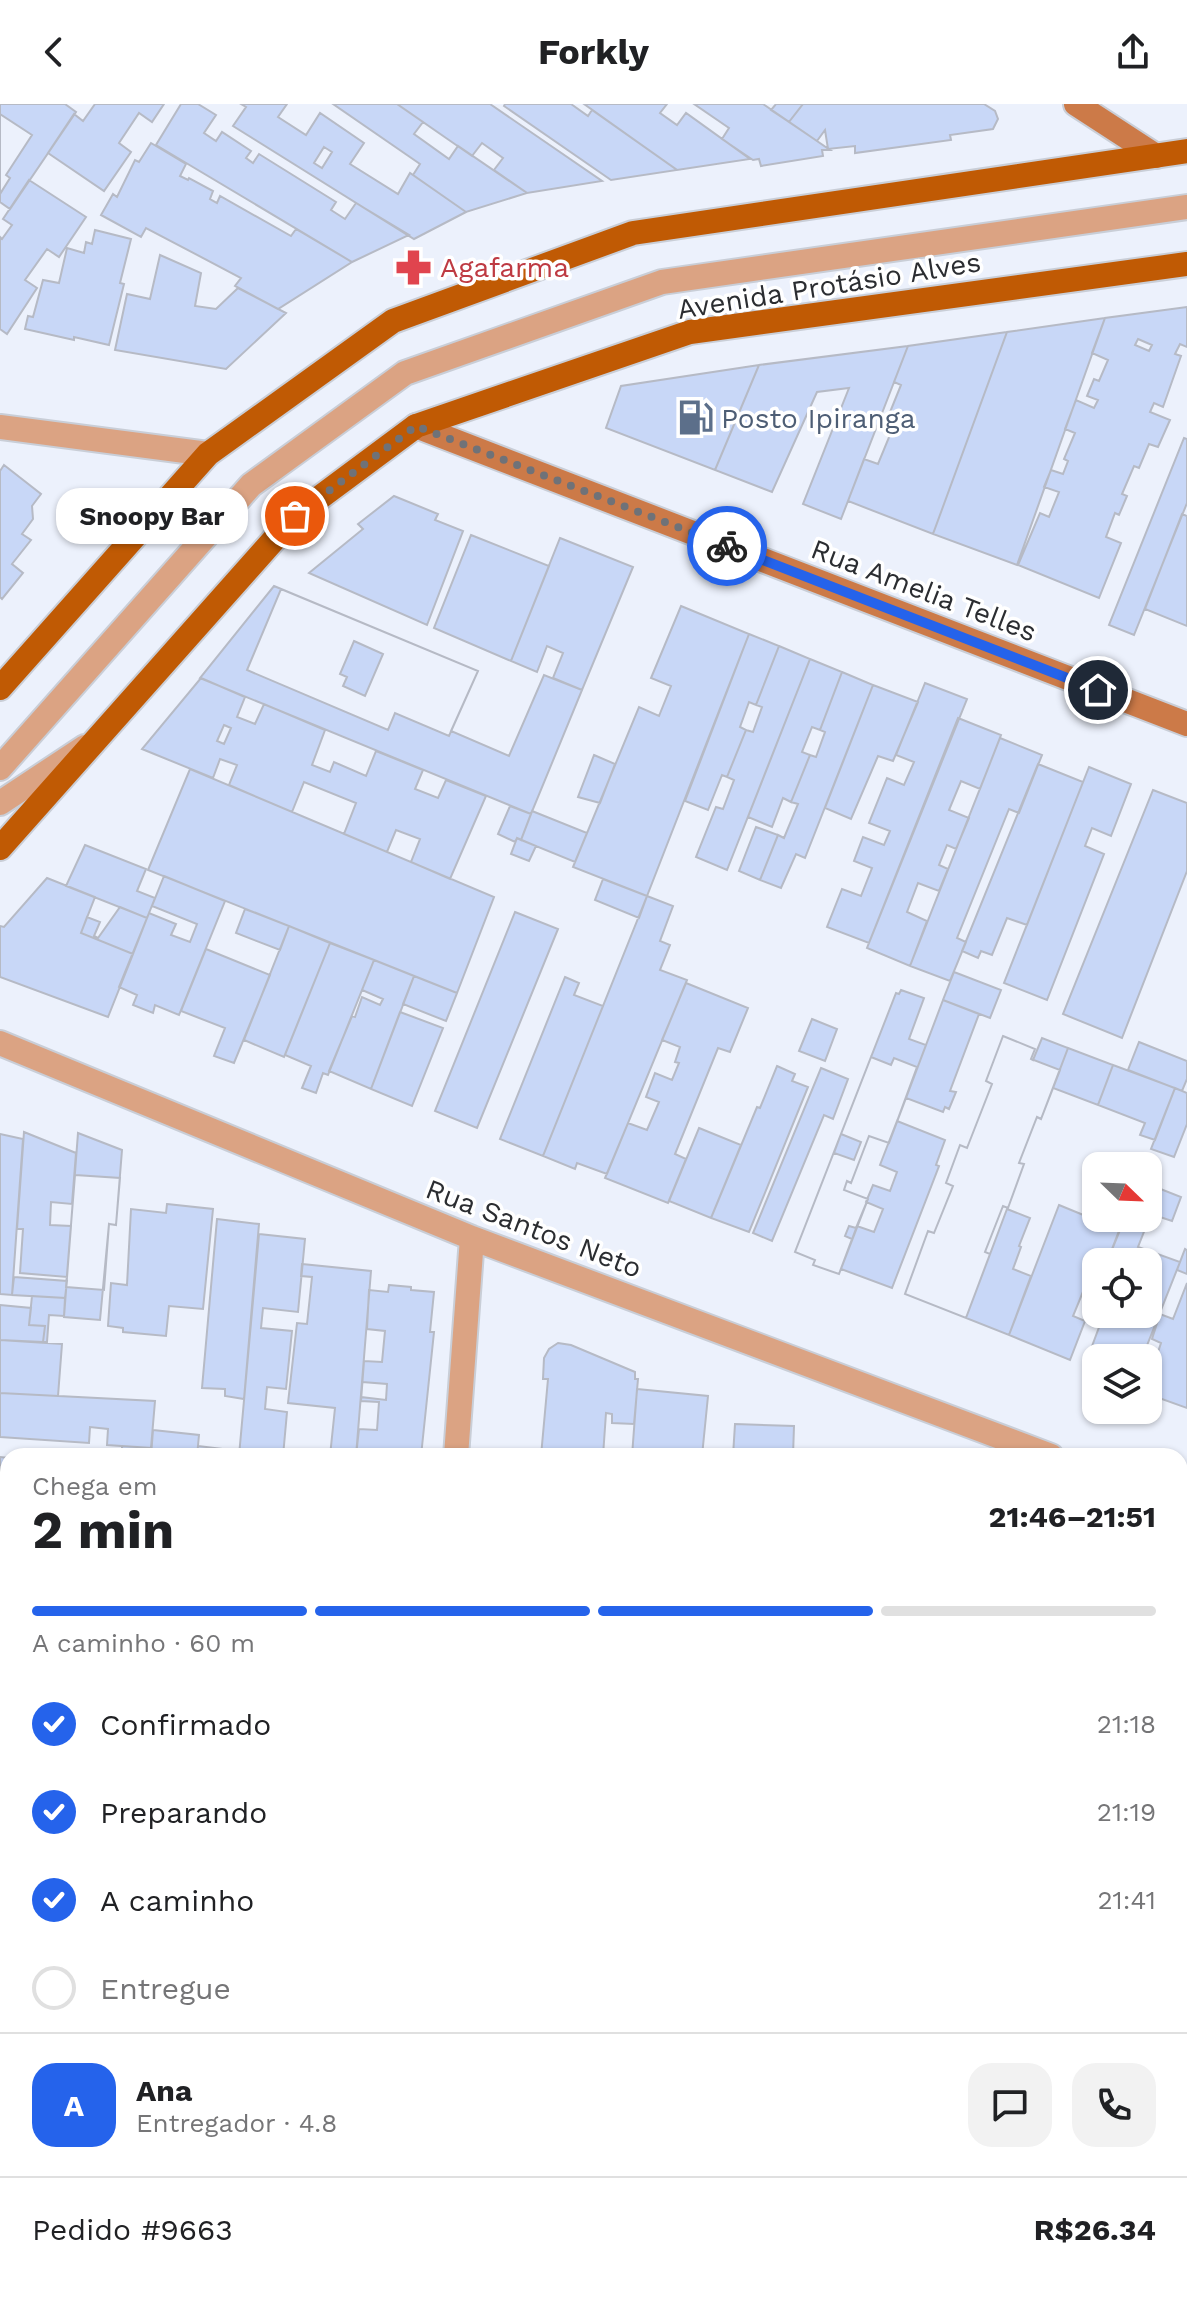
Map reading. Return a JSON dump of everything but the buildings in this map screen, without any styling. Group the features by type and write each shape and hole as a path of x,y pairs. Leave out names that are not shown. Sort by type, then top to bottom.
{"main road":[{"path":"0,688 208,454 393,321 633,233 1187,151"},
{"name":"Avenida Protásio Alves","path":"0,848 295,516 416,426 690,332 1187,264"}],"street":[{"path":"1076,104 1156,156"},
{"path":"0,768 251,485 405,373 662,282 1187,207"},
{"name":"Rua Amelia Telles","path":"416,426 1187,724"},
{"path":"0,427 208,454"},
{"path":"0,704 19,667"},
{"path":"0,803 98,738"},
{"name":"Rua Santos Neto","path":"0,1043 472,1238 1030,1448"},
{"path":"457,1448 472,1238"}],"way so far":[{"path":"295,516 416,426 727,546"}],"place":[{"name":"Agafarma","path":"414,267"},
{"name":"Posto Ipiranga","path":"695,418"},
{"name":"Snoopy Bar","path":"295,516"}],"route":[{"path":"727,546 1098,690"}]}
